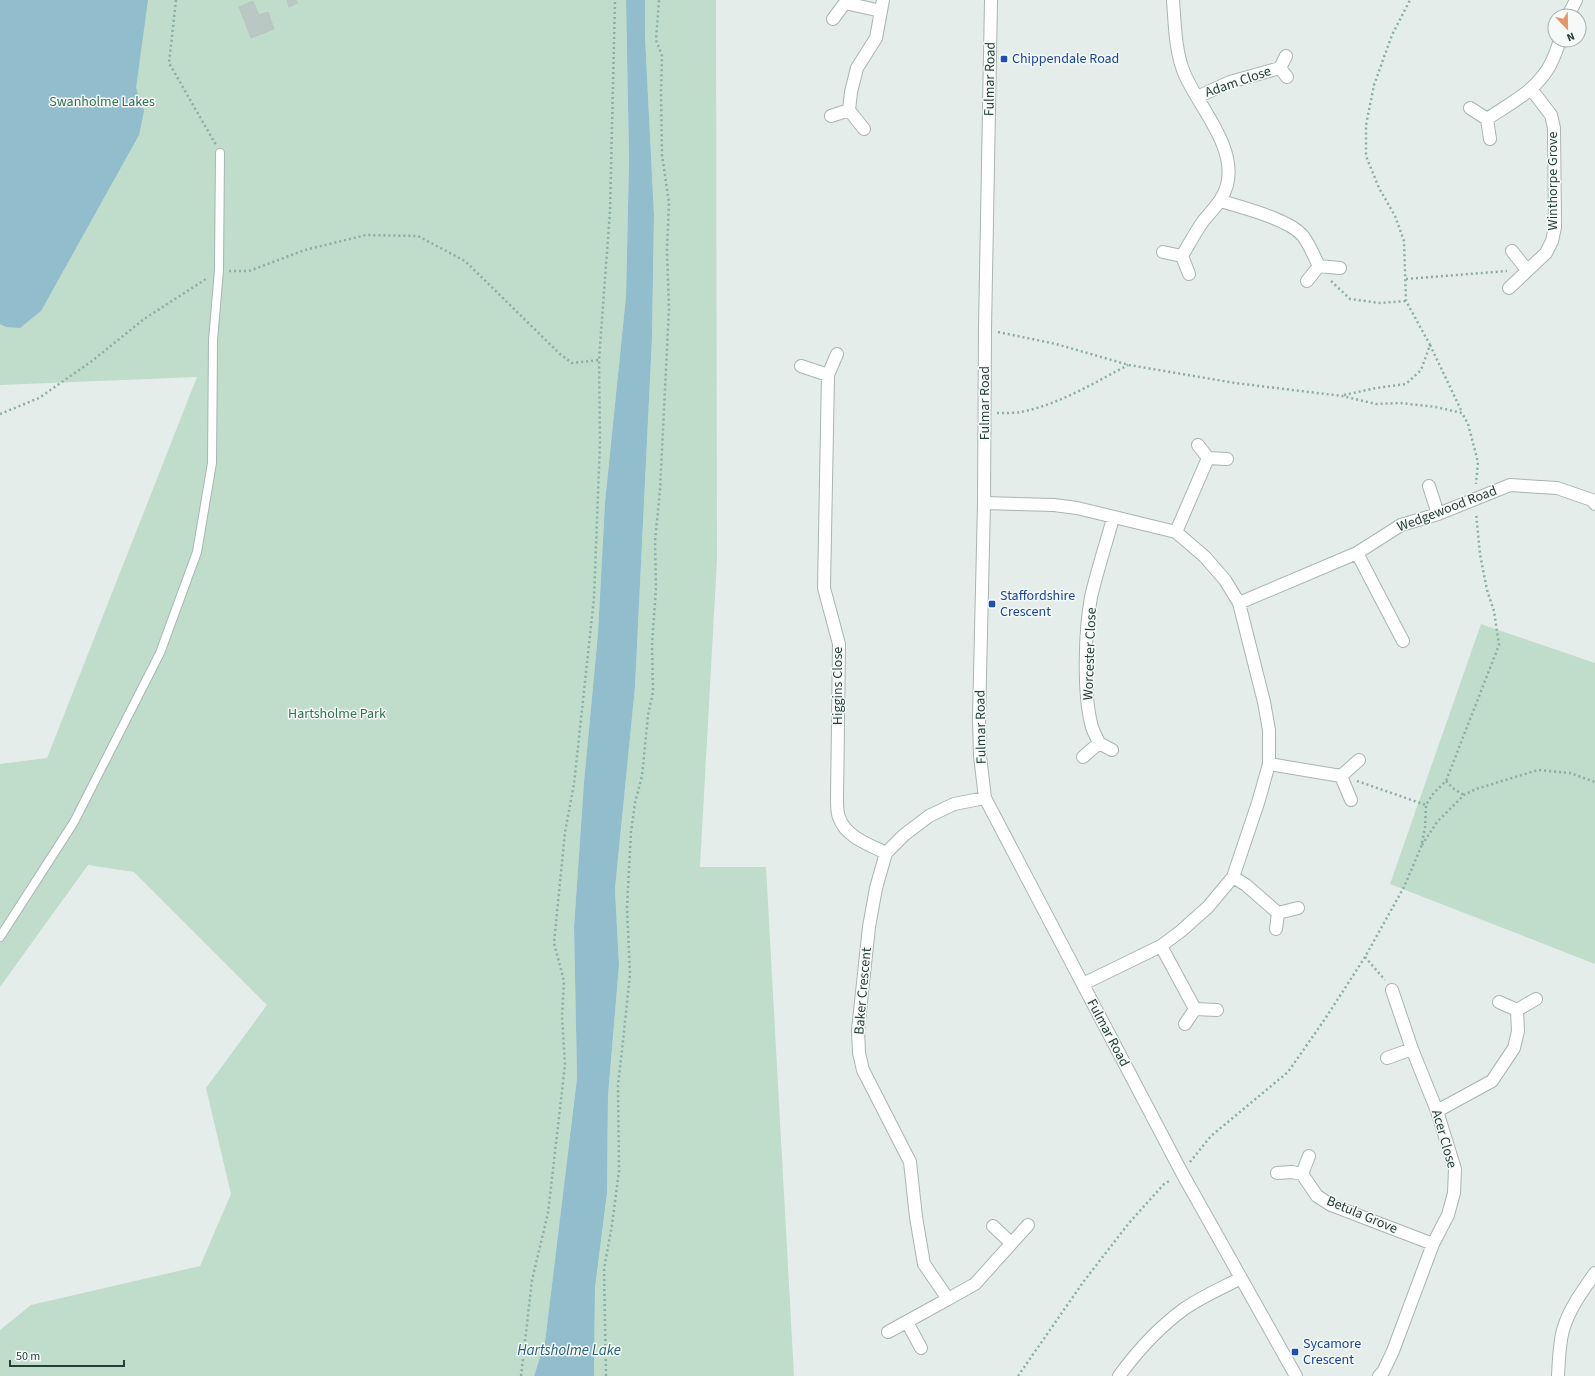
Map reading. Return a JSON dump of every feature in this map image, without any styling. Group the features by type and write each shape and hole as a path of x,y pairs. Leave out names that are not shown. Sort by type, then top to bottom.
{"street":[{"name":"Fulmar Road","path":"991,0 984,503 979,718 980,756 985,798 1182,1174 1296,1376"},
{"path":"1173,0 1178,54 1185,75 1223,144 1229,167 1228,184 1221,201 1204,221 1182,256"},
{"path":"834,19 846,2 882,5 876,38 857,68 851,92 849,110 864,128"},
{"path":"1487,119 1531,89 1543,76 1555,56 1558,48"},
{"name":"Adam Close","path":"1197,97 1230,82 1283,73 1286,56"},
{"name":"Winthorpe Grove","path":"1509,288 1546,253 1552,240 1555,228 1554,128 1551,115 1531,89"},
{"path":"1470,108 1487,119 1490,139"},
{"path":"831,116 849,110"},
{"path":"1221,201 1277,220 1293,228 1303,236 1319,266"},
{"path":"1512,251 1527,270"},
{"path":"1163,252 1182,256"},
{"path":"1182,256 1189,274"},
{"path":"1319,266 1340,268"},
{"path":"1307,281 1319,266"},
{"name":"Higgins Close","path":"837,354 828,375 824,588 840,644 837,801 839,817 846,830 860,840 886,853"},
{"path":"801,366 828,375"},
{"path":"1198,445 1208,458 1227,459"},
{"path":"1176,532 1208,458"},
{"name":"Wedgewood Road","path":"1239,603 1357,553 1401,525 1438,514 1510,485 1557,488 1594,500"},
{"path":"1429,486 1438,514"},
{"path":"984,503 1054,505 1077,508 1113,518 1176,532 1205,557 1225,580 1239,603 1265,709 1269,730 1269,764 1258,803 1233,876 1208,907 1181,931 1161,946 1083,984"},
{"name":"Worcester Close","path":"1098,743 1091,724 1088,704 1086,674 1087,635 1091,598 1113,518"},
{"path":"1357,553 1403,641"},
{"path":"1083,757 1098,743 1112,750"},
{"path":"1342,776 1359,760"},
{"path":"1269,764 1342,776"},
{"path":"1342,776 1351,800"},
{"name":"Baker Crescent","path":"948,1299 924,1264 916,1217 910,1162 862,1070 859,1053 858,1030 869,927 876,888 886,853 904,835 928,816 954,804 985,798"},
{"path":"1233,876 1246,885 1278,913"},
{"path":"1278,913 1298,908"},
{"path":"1276,929 1278,913"},
{"path":"1161,946 1195,1009"},
{"name":"Acer Close","path":"1379,1376 1383,1372 1393,1351 1433,1244 1448,1215 1454,1193 1455,1169 1437,1111 1412,1048 1392,990"},
{"path":"1517,1010 1536,999"},
{"path":"1499,1002 1517,1010"},
{"path":"1195,1009 1217,1010"},
{"path":"1185,1024 1195,1009"},
{"path":"1437,1111 1492,1081 1514,1048 1518,1031 1517,1010"},
{"path":"1387,1058 1412,1048"},
{"path":"1277,1173 1292,1172 1302,1174 1309,1156"},
{"name":"Betula Grove","path":"1302,1174 1318,1196 1331,1205 1433,1244"},
{"path":"888,1332 975,1284 1028,1225"},
{"path":"993,1226 1011,1243"},
{"path":"1558,1376 1559,1354 1564,1329 1578,1299 1595,1273"},
{"path":"1119,1376 1139,1349 1158,1330 1185,1309 1241,1278"},
{"path":"907,1322 921,1348"}],"lane":[{"path":"0,937 78,815 160,653 197,552 212,463 212,340 219,270 220,153"}],"path":[{"path":"176,0 169,64 220,153"},
{"path":"520,1376 532,1280 548,1213 565,1065 562,1016 564,981 554,943 565,832 574,784 594,598 600,442 599,360 610,211 615,0"},
{"path":"606,1376 604,1269 612,1225 619,1171 618,1085 630,974 627,908 631,832 635,803 642,776 648,715 653,692 652,645 656,588 655,541 660,490 669,308 667,250 668,204 662,155 662,56 656,40 659,0"},
{"path":"1410,0 1392,35 1374,85 1366,125 1366,156 1379,188 1395,216 1404,241 1406,301 1430,345 1468,424 1478,462 1474,499 1480,554 1487,590 1494,611 1499,645 1446,781 1432,795 1426,805 1425,828 1421,847"},
{"path":"0,414 39,398 92,361 144,319 219,270 249,271 305,250 366,235 418,236 465,261 560,354 572,363 599,360"},
{"path":"1319,266 1338,288 1350,299 1380,303 1406,301"},
{"path":"1406,279 1527,270"},
{"path":"986,329 1056,344 1128,365 1235,383 1342,396 1376,404 1400,403 1436,407 1462,413"},
{"path":"1342,396 1376,388 1406,384 1421,370 1430,345"},
{"path":"985,414 1021,412 1050,404 1078,392 1128,365"},
{"path":"1018,1376 1084,1281 1129,1223 1164,1184 1182,1174 1211,1136 1288,1072 1365,957 1404,887 1421,847 1437,822 1464,795 1476,788 1538,770 1570,773 1595,782"},
{"path":"1342,776 1426,805"},
{"path":"1446,781 1454,789 1464,795"},
{"path":"1365,957 1379,972 1392,990"}],"green space":[{"name":"Hartsholme Park","path":"0,0 626,0 629,160 626,296 605,502 598,633 584,782 574,927 577,1078 545,1342 534,1376 0,1376 0,1330 31,1305 200,1266 231,1194 206,1088 267,1005 134,872 88,865 0,987 0,764 47,758 197,377 0,385"},
{"path":"645,0 716,0 717,560 700,867 766,867 794,1376 594,1376 595,1288 607,1193 608,1096 619,965 615,889 635,687 652,339 654,215 645,36"},
{"path":"1481,624 1595,663 1595,964 1390,884"}],"water":[{"path":"0,0 148,0 136,88 144,111 139,135 41,311 20,328 6,327 0,324"},
{"name":"Hartsholme Lake","path":"626,0 645,0 645,36 654,215 652,339 635,687 615,889 619,965 608,1096 607,1193 595,1288 594,1376 534,1376 545,1342 577,1078 574,927 584,782 598,633 605,502 626,296 629,160"}],"building":[{"path":"287,0 296,0 298,3 289,7"},
{"path":"253,1 259,15 268,12 274,29 251,38 239,7"}],"place":[{"name":"Chippendale Road","path":"1004,59"},
{"name":"Staffordshire Crescent","path":"992,604"},
{"name":"Sycamore Crescent","path":"1295,1352"}],"park label":[{"name":"Swanholme Lakes","path":"102,102"}]}
